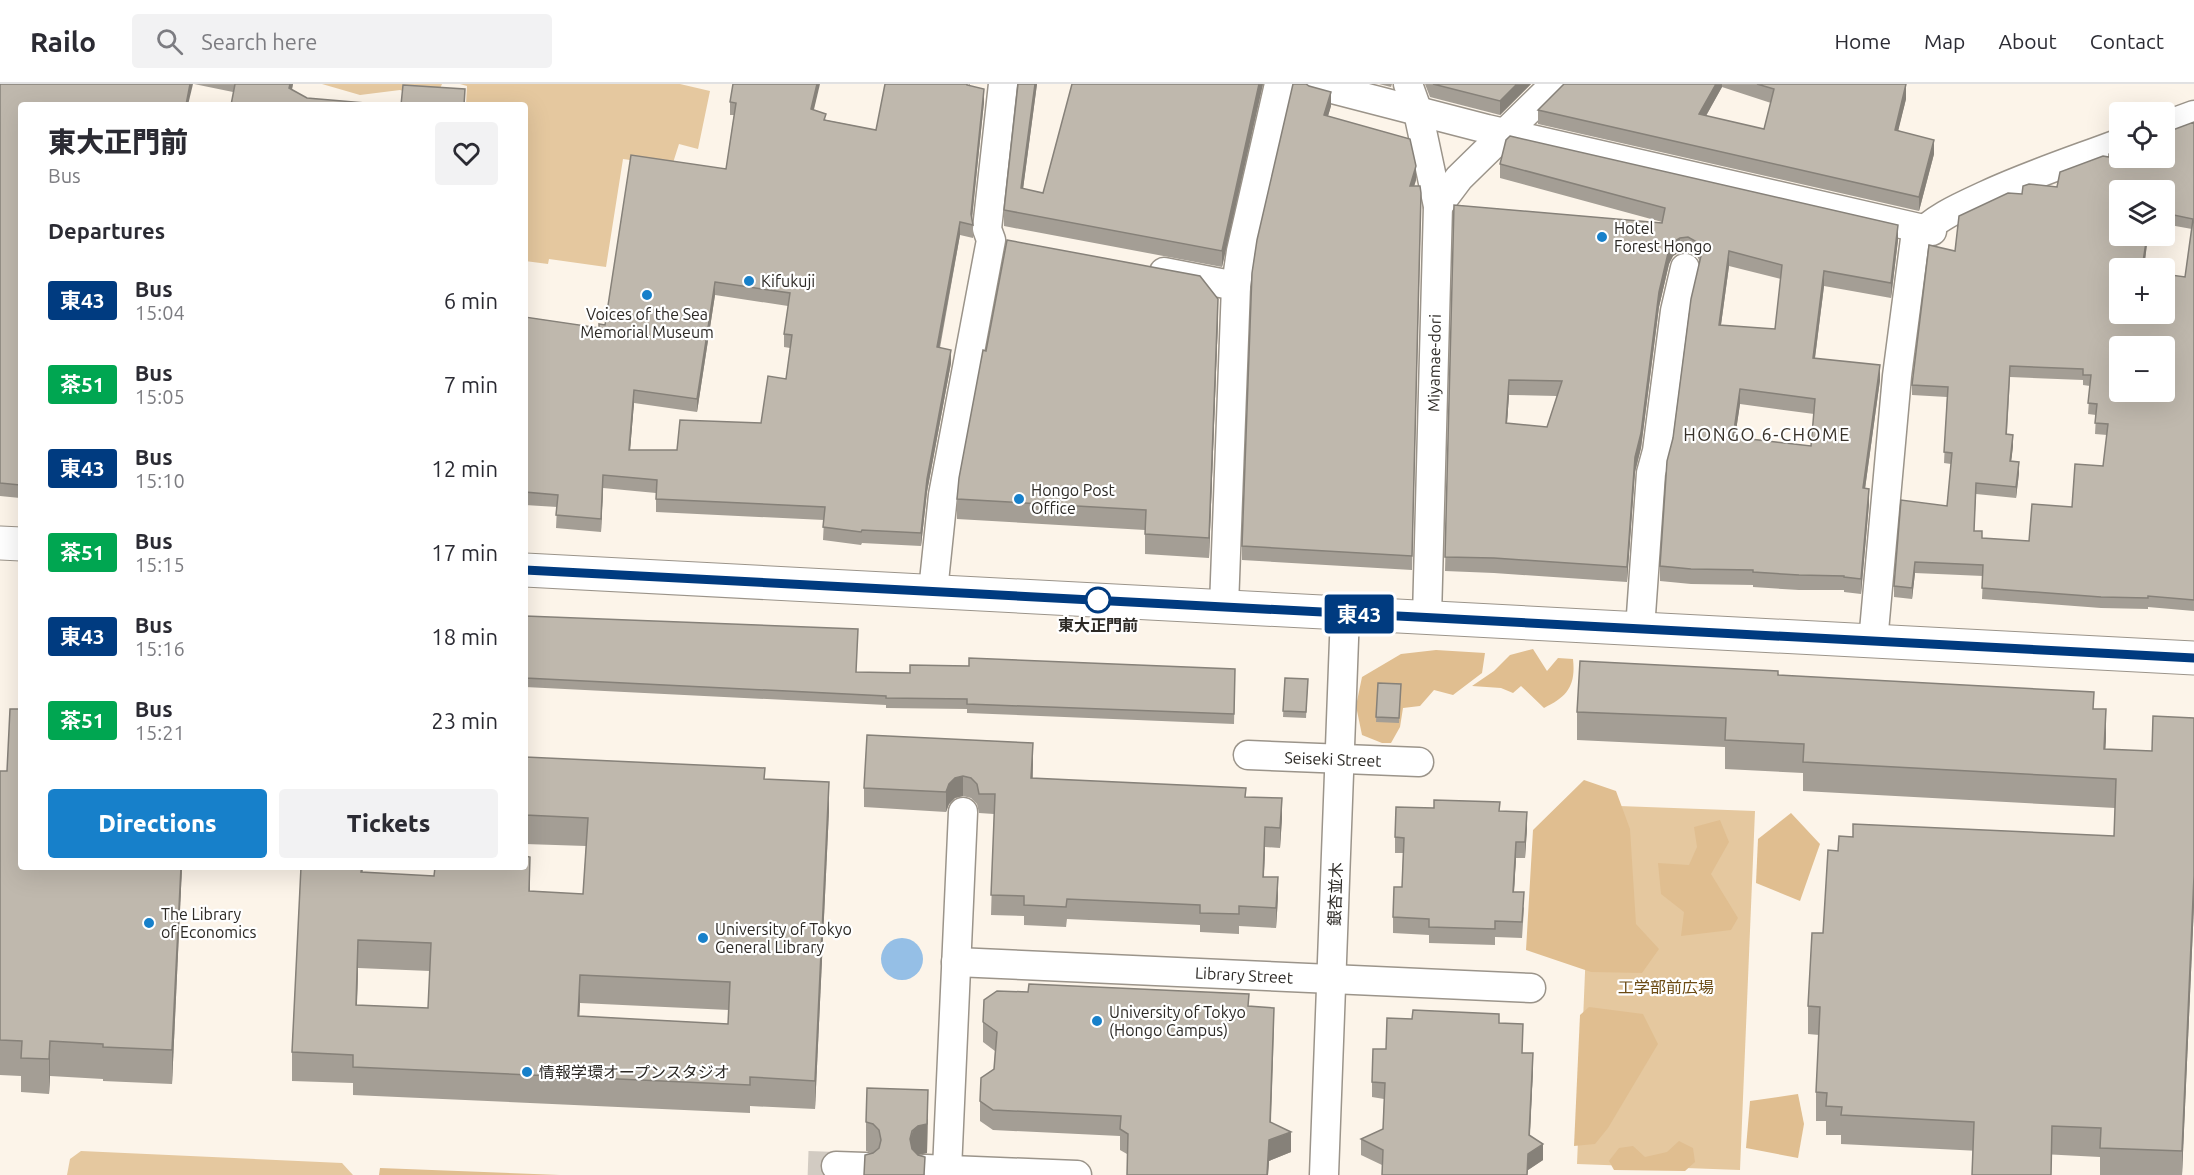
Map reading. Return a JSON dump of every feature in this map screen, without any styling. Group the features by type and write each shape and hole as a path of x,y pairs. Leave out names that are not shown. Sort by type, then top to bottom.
{"highway":[{"path":"0,543 18,544"},
{"path":"528,570 2194,658"}],"street":[{"path":"933,591 943,495 1002,242 987,229 1003,84"},
{"path":"1224,606 1236,286 1279,84"},
{"path":"1313,84 1418,112 1928,230"},
{"name":"Miyamae-dori","path":"1408,84 1418,112 1438,206 1427,617"},
{"path":"1438,206 1459,178 1555,84"},
{"path":"2175,122 2194,115"},
{"path":"1874,642 1897,375 1915,239 1953,210 2017,181 2109,147"},
{"path":"1143,268 1236,286"},
{"path":"1640,629 1651,473 1657,451 1675,311 1685,268"},
{"name":"銀杏並木","path":"1324,1175 1345,613"},
{"name":"Seiseki Street","path":"1248,755 1419,762"},
{"path":"963,812 956,962 937,1170 1077,1175"},
{"name":"Library Street","path":"956,962 1531,988"},
{"path":"836,1166 866,1167"}],"green space":[{"path":"322,84 442,84 437,96 425,98 400,90 360,95"},
{"path":"460,84 680,84 710,91 698,149 679,144 672,166 623,159 606,267 549,259 548,264 528,261 528,102 466,102 467,86"},
{"name":"工学部前広場","path":"1592,805 1755,811 1740,1170 1577,1164"},
{"path":"81,1151 342,1163 353,1175 67,1175 70,1159"}],"shaded area":[{"path":"1533,649 1547,671 1558,658 1573,659 1571,683 1559,700 1544,708 1521,686 1513,693 1501,688 1472,686 1494,671 1510,655"},
{"path":"1436,650 1485,653 1482,673 1453,695 1434,690 1420,706 1403,708 1400,727 1391,743 1382,743 1362,735 1356,706 1362,677 1401,654"},
{"path":"1584,780 1616,791 1630,829 1636,924 1659,949 1642,973 1591,972 1526,950 1533,830"},
{"path":"1791,813 1820,844 1800,901 1756,883 1758,839"},
{"path":"1720,820 1729,842 1711,874 1738,918 1731,930 1681,936 1684,912 1661,894 1658,863 1689,865 1697,847 1694,827"},
{"path":"1589,1007 1643,1014 1658,1044 1608,1128 1595,1144 1574,1146 1580,1015"},
{"path":"1798,1094 1804,1124 1798,1158 1746,1148 1750,1101"},
{"path":"1679,1141 1693,1148 1695,1162 1685,1171 1614,1170 1609,1161 1619,1148 1633,1146 1645,1157 1667,1152"},
{"path":"380,1168 560,1175 379,1175"}],"water":[{"path":"902,938 910,939 917,944 922,951 922,967 917,974 910,979 902,980 894,979 887,974 882,967 881,959 882,951 887,944 894,939"}],"building":[{"path":"0,84 190,84 187,102 18,102 18,485 0,483"},
{"path":"235,84 290,84 289,88 307,98 354,102 232,102"},
{"path":"733,84 817,84 811,109 826,114 824,120 876,130 885,84 967,84 984,89 971,214 973,225 960,222 937,347 951,350 927,479 921,533 862,530 861,532 823,527 825,507 656,499 657,480 603,475 601,519 556,515 558,495 528,492 528,317 599,328 599,324 605,325 631,155 726,169 736,103 730,102","holes":["715,282 790,293 784,334 792,335 786,379 768,376 761,423 680,420 677,450 629,450 634,390 697,399"]},
{"path":"1018,84 1035,84 1021,188 1043,193 1072,84 1259,84 1222,251 1004,210"},
{"path":"1293,84 1306,84 1331,92 1324,115 1410,139 1416,166 1410,186 1420,186 1421,193 1412,556 1242,546 1252,273 1257,240"},
{"path":"1433,84 1517,84 1500,101"},
{"path":"1564,84 1716,84 1699,114 1764,129 1774,89 1757,84 1906,84 1895,130 1934,140 1919,197 1538,110"},
{"path":"403,85 465,89 464,102 401,102"},
{"path":"2194,122 2194,600 2148,596 2148,598 2101,597 1982,588 1983,565 1915,562 1912,588 1894,586 1901,500 1947,506 1952,453 1944,452 1948,387 1912,385 1929,245 1955,251 1959,216 2008,193 2022,194 2023,186 2029,184 2057,187 2060,172 2103,156 2109,157 2109,168 2175,168 2175,129","holes":["2109,180 2175,180 2175,215 2193,219 2185,277 2175,276 2175,324 2109,324 2109,258 2144,258 2145,246 2109,246","2010,366 2083,369 2083,375 2091,375 2088,403 2097,404 2095,423 2108,424 2103,466 2075,464 2072,507 2032,504 2029,541 1982,538 1982,531 1974,531 1976,483 2016,487 2019,462 2010,461 2013,435 2006,434"]},
{"path":"1510,136 1898,225 1891,283 1824,271 1813,358 1880,365 1863,488 1869,489 1861,579 1844,576 1753,572 1753,570 1660,566 1667,461 1673,438 1691,299 1701,256 1701,248 1697,242 1688,237 1673,242 1669,249 1659,292 1641,433 1635,457 1627,567 1445,557 1454,205 1662,223 1665,208 1500,164 1506,140","holes":["1729,251 1782,265 1775,329 1719,325","1509,380 1562,381 1547,427 1506,423","1740,389 1815,399 1811,446 1733,437"]},
{"path":"1007,240 1200,276 1218,299 1209,538 1145,534 1146,510 957,499 983,350 986,351"},
{"path":"528,616 858,629 856,672 910,673 910,665 969,666 969,658 1235,669 1234,714 967,704 967,699 886,698 886,696 528,678"},
{"path":"1580,661 1778,671 1778,675 2094,692 2093,709 2106,709 2104,749 2152,751 2153,716 2194,718 2194,876 2182,1151 2100,1148 2101,1128 2052,1126 2051,1175 1972,1175 1974,1122 1841,1115 1842,1107 1826,1106 1827,1093 1816,1092 1820,1007 1808,1006 1812,933 1823,933 1828,850 1838,851 1839,836 1853,837 1853,824 2114,836 2116,779 1803,762 1804,744 1725,740 1726,718 1577,712"},
{"path":"1285,678 1308,679 1306,712 1283,711"},
{"path":"1378,683 1401,684 1399,718 1376,717"},
{"path":"10,709 18,709 18,870 181,870 172,1050 103,1047 103,1044 50,1041 49,1059 21,1058 22,1041 0,1040 0,771 7,771"},
{"path":"867,735 1033,743 1031,778 1246,788 1245,797 1282,798 1280,828 1265,827 1263,877 1278,877 1276,908 1239,906 1239,914 1200,913 1200,905 1067,899 1066,907 1024,905 1024,896 991,895 995,794 979,794 977,784 971,778 963,776 955,778 949,784 946,792 864,788"},
{"path":"528,757 765,768 764,779 829,782 815,1081 750,1077 750,1085 353,1067 353,1055 292,1052 301,870 361,870 361,872 434,876 435,870 528,870 528,857 530,857 529,891 583,894 588,818 528,815","holes":["358,940 431,943 428,1008 356,1005","580,975 730,982 728,1024 578,1016"]},
{"path":"1434,800 1500,802 1499,811 1527,812 1525,842 1516,842 1513,892 1524,892 1522,922 1495,921 1495,929 1429,927 1429,919 1393,917 1394,887 1402,887 1404,838 1395,837 1396,807 1434,808"},
{"path":"1029,984 1249,994 1248,1006 1274,1008 1270,1122 1291,1132 1269,1140 1267,1175 1127,1175 1128,1134 1120,1129 1121,1116 993,1110 980,1101 981,1078 994,1069 997,1032 983,1022 984,1000 997,991 1028,992"},
{"path":"1413,1010 1499,1014 1499,1023 1523,1024 1522,1053 1533,1053 1529,1135 1543,1144 1528,1154 1527,1175 1382,1175 1383,1150 1361,1139 1383,1129 1385,1083 1372,1082 1373,1049 1386,1049 1387,1018 1412,1019"},
{"path":"867,1088 928,1090 927,1124 918,1126 912,1131 910,1139 912,1149 918,1155 925,1157 924,1175 864,1175 865,1155 879,1148 881,1140 879,1130 873,1124 866,1122"}],"tunnel":[{"path":"808,1165 836,1166"}],"bus line":[{"name":"東43","path":"528,570 2194,658"}],"place":[{"name":"Hotel Forest Hongo","path":"1602,237"},
{"name":"Kifukuji","path":"749,281"},
{"name":"Voices of the Sea Memorial Museum","path":"647,295"},
{"name":"Hongo Post Office","path":"1019,499"},
{"name":"東大正門前","path":"1098,600"},
{"name":"The Library of Economics","path":"149,923"},
{"name":"University of Tokyo General Library","path":"703,938"},
{"name":"University of Tokyo (Hongo Campus)","path":"1097,1021"},
{"name":"情報学環オープンスタジオ","path":"527,1072"}],"district":[{"name":"HONGO 6-CHOME","path":"1767,435"}]}
